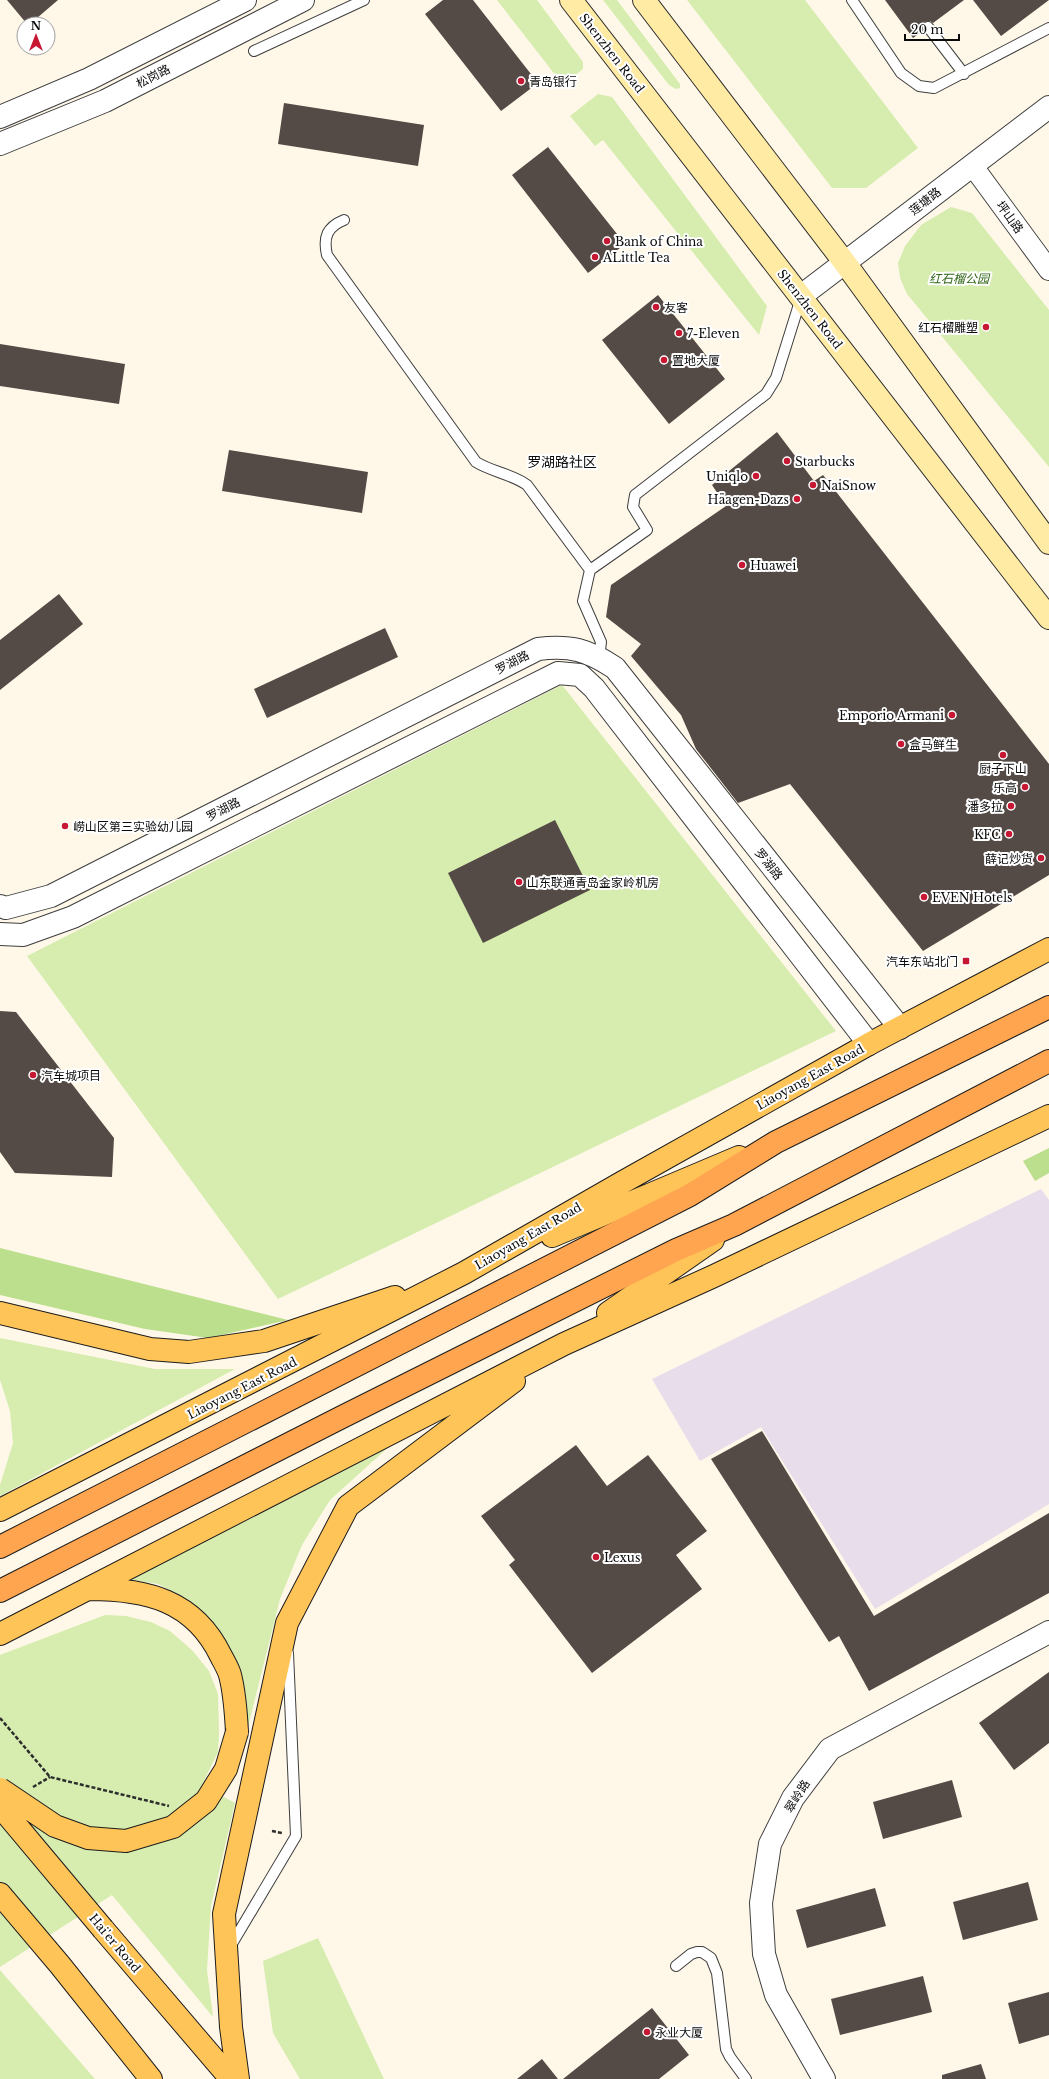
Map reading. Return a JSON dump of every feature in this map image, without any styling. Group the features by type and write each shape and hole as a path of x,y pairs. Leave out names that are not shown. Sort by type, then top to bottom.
{"highway":[{"path":"0,1547 690,1195 776,1142 1049,1007"},
{"path":"0,1591 676,1250 734,1225 1049,1061"}],"main road":[{"name":"Shenzhen Road","path":"571,0 1049,618"},
{"path":"644,0 846,262 1049,543"},
{"name":"Liaoyang East Road","path":"0,1510 464,1273 869,1044 1049,949"},
{"path":"0,1634 564,1344 714,1276 1049,1116"},
{"path":"0,1313 150,1349 189,1352 264,1341 464,1273 776,1142"},
{"path":"238,2079 231,2027 224,1914 287,1623 348,1506 564,1344 734,1225"},
{"path":"0,1788 55,1826 88,1838 126,1841 172,1827 206,1801 226,1769 237,1732 235,1698 229,1674 212,1637 191,1615 163,1599 137,1592 88,1589"},
{"name":"Hai'er Road","path":"0,1806 230,2079"},
{"path":"0,1894 60,1965 151,2079"}],"street":[{"path":"0,117 90,79 245,0"},
{"name":"松岗路","path":"0,144 105,101 302,0"},
{"name":"莲塘路","path":"801,296 1049,107"},
{"name":"坪山路","path":"972,165 1049,270"},
{"name":"罗湖路","path":"0,906 6,908 51,896 538,648 560,646 587,652 615,668 900,1028"},
{"path":"0,934 23,935 73,917 558,673 580,675 594,688 869,1044"},
{"name":"翠岭路","path":"824,2079 776,1995 764,1954 761,1902 770,1844 790,1804 830,1749 1049,1632"}],"lane":[{"path":"254,51 364,0"},
{"path":"852,0 897,69 919,86 937,88 1049,28"},
{"path":"928,27 964,74"},
{"path":"344,220 333,225 327,233 324,243 327,254 476,462 484,467 519,479 527,484 590,570"},
{"path":"599,658 601,642 584,601 590,570 647,530 632,507 635,495 766,394 776,378 801,296"},
{"path":"226,1953 296,1836 287,1623"},
{"path":"676,1966 691,1954 697,1952 702,1952 712,1958 717,1973 726,2049 746,2079"}],"path":[{"path":"0,1718 50,1777 173,1806"}],"shaded area":[{"path":"1041,1189 1049,1200 1049,1504 875,1609 761,1427 700,1461 652,1379"}],"green space":[{"path":"497,0 537,0 583,62 583,69 563,85"},
{"path":"603,0 617,0 680,84 680,88 676,89 669,85"},
{"path":"687,0 805,0 918,148 866,188 832,188"},
{"path":"598,94 612,97 767,306 759,335 603,140 595,146 570,116"},
{"name":"红石榴公园","path":"951,207 972,213 1049,310 1049,467 907,294 900,278 898,263 905,246 921,225"},
{"path":"562,685 836,1031 278,1299 27,956"},
{"path":"1049,1148 1049,1173 1035,1181 1023,1161"},
{"path":"0,1248 288,1320 208,1338 145,1329 0,1295"},
{"path":"0,1338 155,1369 235,1369 0,1496 0,1485 13,1443 10,1411 0,1380"},
{"path":"392,1444 330,1500 302,1545 280,1599 245,1739 220,1636 191,1602 158,1584 126,1579"},
{"path":"105,1615 126,1616 151,1622 170,1631 192,1650 209,1671 218,1694 218,1752 202,1785 235,1803 211,1906 207,1970 213,2017 112,1895 0,1967 0,1655"},
{"path":"318,1938 384,2079 300,2079 273,2033 263,1961"},
{"path":"0,1970 95,2079 0,2079"}],"building":[{"path":"7,0 58,0 39,16 20,16"},
{"path":"443,0 473,0 538,83 501,111 425,14"},
{"path":"885,0 964,0 933,23 930,21 924,22 922,25 923,31 913,38"},
{"path":"973,0 1049,0 1001,36"},
{"path":"284,103 424,125 418,166 278,144"},
{"path":"548,147 625,244 588,273 512,175"},
{"name":"置地大厦","path":"658,295 725,379 669,424 602,340"},
{"path":"0,344 125,364 119,404 0,386"},
{"path":"777,432 814,481 823,475 1049,764 1049,875 923,951 790,784 738,803 696,749 681,715 631,656 641,644 606,617 611,585 726,506 712,485"},
{"path":"229,450 368,472 362,513 222,491"},
{"path":"59,594 83,624 0,690 0,640"},
{"path":"385,628 398,657 267,718 254,689"},
{"name":"山东联通青岛金家岭机房","path":"555,820 590,890 483,943 448,873"},
{"name":"汽车城项目","path":"0,1011 16,1012 114,1138 112,1177 15,1173 0,1152"},
{"path":"762,1431 874,1616 1049,1513 1049,1593 869,1691 839,1636 829,1642 711,1459"},
{"name":"Lexus","path":"576,1445 607,1486 648,1455 707,1531 676,1555 702,1589 592,1673 509,1565 515,1560 481,1516"},
{"path":"1049,1672 1049,1743 1014,1770 979,1723"},
{"path":"952,1780 962,1817 883,1839 873,1802"},
{"path":"1028,1882 1038,1920 963,1940 953,1902"},
{"path":"875,1888 886,1926 807,1948 796,1910"},
{"path":"923,1976 932,2012 840,2035 831,1999"},
{"path":"1049,1992 1049,2035 1019,2044 1008,2003"},
{"name":"永业大厦","path":"652,2008 689,2055 659,2079 563,2079"},
{"path":"542,2059 558,2079 517,2079"},
{"path":"981,2064 986,2079 942,2079 942,2075"}],"place":[{"name":"青岛银行","path":"521,81"},
{"name":"Bank of China","path":"607,241"},
{"name":"ALittle Tea","path":"595,257"},
{"name":"友客","path":"656,307"},
{"name":"红石榴雕塑","path":"986,327"},
{"name":"7-Eleven","path":"679,333"},
{"name":"置地大厦","path":"664,360"},
{"name":"Starbucks","path":"787,461"},
{"name":"Uniqlo","path":"756,476"},
{"name":"NaiSnow","path":"813,485"},
{"name":"Häagen-Dazs","path":"797,499"},
{"name":"Huawei","path":"742,565"},
{"name":"Emporio Armani","path":"952,715"},
{"name":"盒马鲜生","path":"901,744"},
{"name":"厨子下山","path":"1003,755"},
{"name":"乐高","path":"1025,787"},
{"name":"潘多拉","path":"1011,806"},
{"name":"崂山区第三实验幼儿园","path":"65,826"},
{"name":"KFC","path":"1009,834"},
{"name":"薛记炒货","path":"1041,858"},
{"name":"山东联通青岛金家岭机房","path":"519,882"},
{"name":"EVEN Hotels","path":"924,897"},
{"name":"汽车东站北门","path":"966,961"},
{"name":"汽车城项目","path":"33,1075"},
{"name":"Lexus","path":"596,1557"},
{"name":"永业大厦","path":"647,2032"}],"district":[{"name":"罗湖路社区","path":"562,462"}]}
